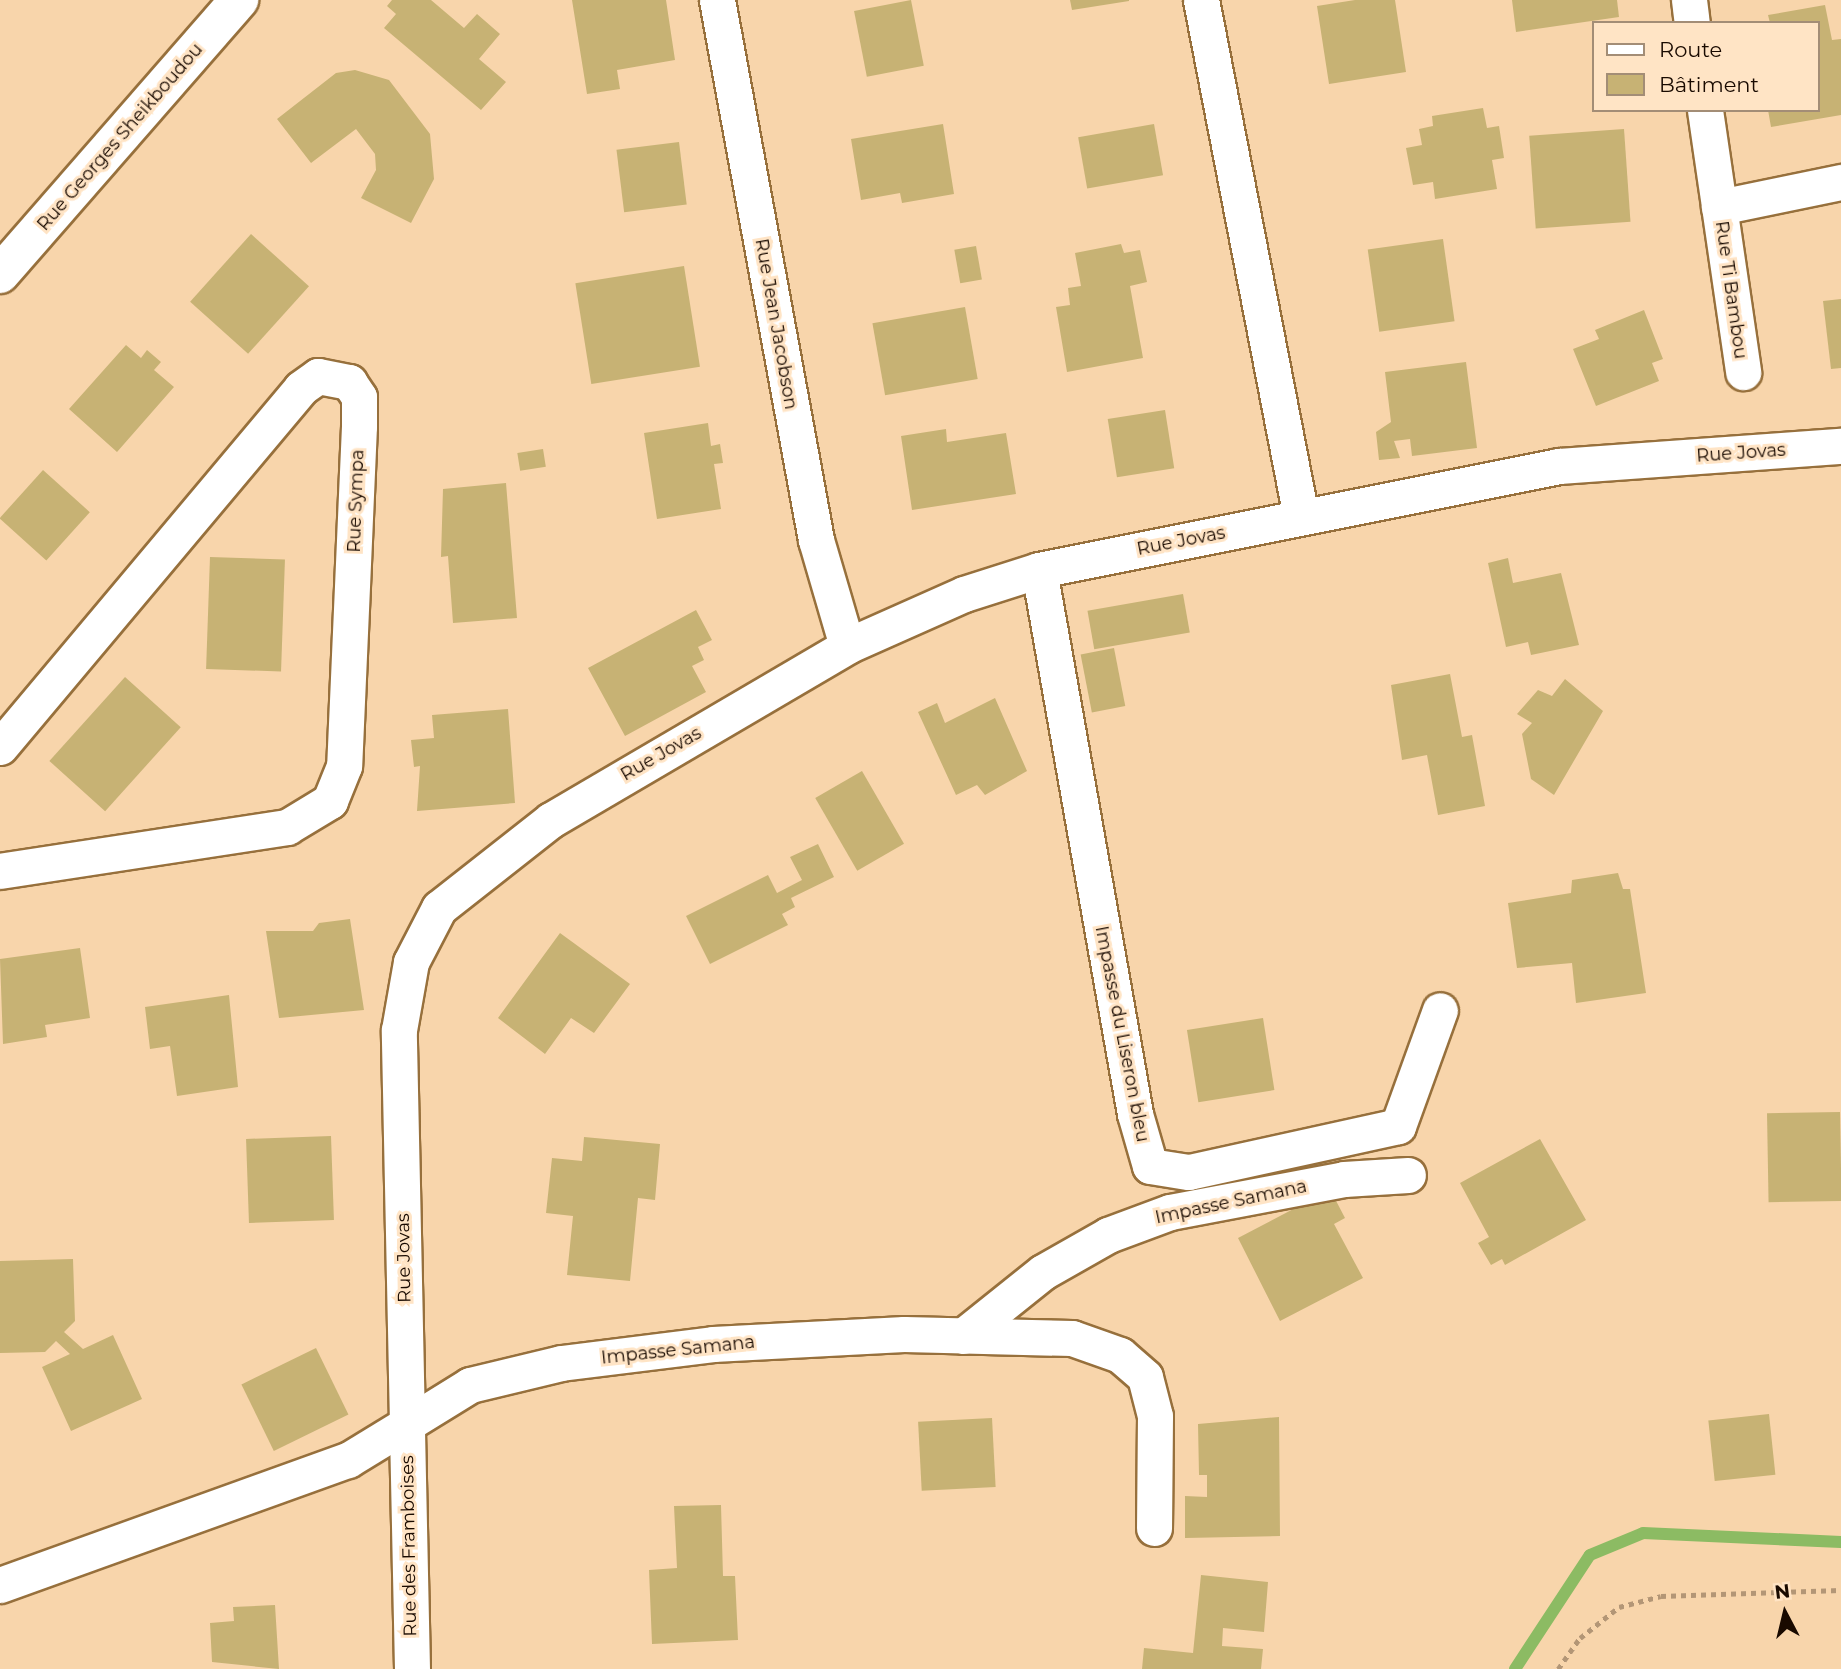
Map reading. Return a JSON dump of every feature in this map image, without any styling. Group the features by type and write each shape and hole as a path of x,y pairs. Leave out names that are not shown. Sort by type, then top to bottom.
{"street":[{"name":"Rue Georges Sheikboudou","path":"0,274 239,0"},
{"name":"Rue Jean Jacobson","path":"717,0 816,540 847,646"},
{"path":"1201,0 1301,517"},
{"path":"1689,0 1692,21"},
{"name":"Rue Ti Bambou","path":"1705,112 1742,372"},
{"name":"Rue Ti Bambou","path":"1719,207 1841,182"},
{"name":"Rue Sympa","path":"0,747 301,388 318,376 349,382 359,407 346,725 344,766 330,801 287,827 0,871"},
{"name":"Rue Jovas","path":"407,1424 399,1030 424,927 551,820 847,646 964,594 1039,570 1559,466 1841,446"},
{"name":"Impasse du Liseron bleu","path":"1039,570 1135,1114 1150,1166 1189,1172 1398,1126 1440,1010"},
{"name":"Impasse Samana","path":"963,1336 1043,1272 1108,1235 1170,1212 1344,1179 1408,1175"},
{"name":"Impasse Samana","path":"407,1424 470,1385 561,1363 713,1344 963,1336 1072,1338 1120,1355 1145,1377 1155,1416 1154,1528"},
{"path":"0,1585 348,1460 407,1424"},
{"name":"Rue des Framboises","path":"407,1424 412,1669"}],"path":[{"path":"1558,1669 1580,1638 1619,1607 1661,1596 1841,1590"}],"building":[{"path":"392,0 431,0 464,28 477,14 500,34 479,59 506,82 481,110 384,28 396,14 387,6"},
{"path":"572,0 666,0 675,60 617,70 620,89 587,94"},
{"path":"911,0 924,66 867,77 854,11"},
{"path":"1070,0 1129,0 1129,1 1072,10"},
{"path":"1355,0 1395,0 1406,72 1329,84 1317,6"},
{"path":"1512,0 1617,0 1619,17 1516,32"},
{"path":"1825,5 1832,40 1841,39 1841,115 1771,127 1768,112 1820,112 1820,21 1770,21 1768,15"},
{"path":"355,70 389,80 430,134 434,179 411,223 361,198 376,170 375,154 356,129 311,163 277,119 336,73"},
{"path":"1483,108 1487,128 1499,126 1504,158 1492,160 1497,189 1435,199 1433,182 1413,185 1406,148 1422,145 1419,129 1433,126 1432,116"},
{"path":"943,124 954,194 902,203 900,193 861,200 851,139"},
{"path":"1154,124 1163,175 1087,189 1078,137"},
{"path":"1624,129 1630,222 1536,228 1529,136"},
{"path":"679,142 687,205 624,212 616,150"},
{"path":"251,234 309,286 248,354 190,302"},
{"path":"1443,239 1455,321 1379,332 1368,250"},
{"path":"1121,244 1124,253 1140,250 1147,282 1130,286 1143,358 1067,372 1056,307 1070,305 1068,288 1081,286 1075,253"},
{"path":"976,246 982,279 960,283 954,250"},
{"path":"684,266 700,367 591,384 575,283"},
{"path":"1841,299 1841,368 1831,369 1823,301"},
{"path":"965,307 978,379 885,395 872,323"},
{"path":"1644,310 1663,359 1652,363 1659,381 1596,406 1573,349 1599,339 1595,330"},
{"path":"126,345 141,358 147,350 161,362 154,370 174,387 117,452 69,409"},
{"path":"1466,362 1477,448 1412,456 1410,439 1394,441 1400,458 1379,460 1376,432 1391,422 1385,372"},
{"path":"1165,410 1174,468 1117,477 1108,419"},
{"path":"708,423 711,446 720,444 723,463 714,464 721,509 657,519 644,433"},
{"path":"946,429 947,442 1006,433 1016,494 912,510 901,436"},
{"path":"543,449 546,467 520,471 517,453"},
{"path":"43,470 90,512 46,560 0,519"},
{"path":"506,483 517,618 453,623 448,556 441,557 443,489"},
{"path":"210,557 285,560 281,672 206,669"},
{"path":"1508,558 1513,583 1561,573 1579,645 1531,655 1528,642 1506,647 1488,563"},
{"path":"1183,594 1190,632 1094,649 1087,611"},
{"path":"696,610 712,640 698,647 704,660 692,666 706,692 625,736 588,668"},
{"path":"1114,648 1125,706 1092,712 1081,654"},
{"path":"1450,674 1462,737 1472,735 1485,806 1438,815 1427,755 1402,760 1391,685"},
{"path":"125,677 181,727 105,811 49,761"},
{"path":"1565,679 1603,711 1554,795 1531,779 1522,734 1532,723 1517,714 1538,690 1552,696"},
{"path":"995,698 1027,771 985,795 977,785 956,795 918,712 937,703 945,723"},
{"path":"508,709 515,803 417,811 420,766 414,767 411,740 434,738 432,715"},
{"path":"862,771 904,844 857,871 815,798"},
{"path":"818,844 834,877 791,898 795,907 782,914 788,925 710,964 686,916 768,875 777,893 802,880 790,857"},
{"path":"1618,873 1623,889 1630,889 1646,993 1576,1003 1572,963 1517,968 1508,903 1571,893 1572,880"},
{"path":"350,919 364,1010 279,1018 266,931 313,931 319,923"},
{"path":"560,933 630,984 594,1033 571,1018 545,1054 498,1018"},
{"path":"80,948 90,1018 45,1025 47,1037 3,1044 0,959"},
{"path":"229,995 238,1087 177,1096 170,1046 150,1049 145,1007"},
{"path":"1263,1018 1274,1090 1198,1102 1187,1030"},
{"path":"1840,1112 1841,1201 1769,1202 1767,1113"},
{"path":"331,1136 334,1220 249,1223 246,1139"},
{"path":"584,1137 660,1144 655,1200 638,1198 630,1281 567,1275 573,1216 546,1213 552,1158 582,1161"},
{"path":"1540,1139 1586,1220 1505,1265 1502,1259 1491,1265 1478,1243 1489,1237 1460,1183"},
{"path":"1320,1195 1333,1195 1345,1218 1334,1224 1363,1278 1280,1321 1238,1238"},
{"path":"73,1259 75,1321 64,1332 83,1349 113,1335 142,1399 71,1431 42,1367 70,1354 56,1341 45,1352 0,1353 0,1261"},
{"path":"316,1348 348,1415 274,1451 241,1384"},
{"path":"1769,1414 1775,1475 1715,1481 1708,1420"},
{"path":"1279,1417 1280,1536 1185,1538 1185,1496 1207,1497 1207,1475 1199,1475 1198,1424"},
{"path":"992,1418 996,1487 922,1491 918,1422"},
{"path":"721,1505 723,1576 735,1576 738,1640 652,1644 649,1570 677,1568 674,1506"},
{"path":"1201,1575 1268,1582 1264,1632 1223,1628 1222,1646 1263,1649 1261,1669 1142,1669 1144,1648 1193,1653"},
{"path":"275,1605 279,1669 212,1662 210,1623 234,1621 233,1607"}],"waterway":[{"path":"1515,1669 1590,1555 1643,1533 1841,1542"}]}
